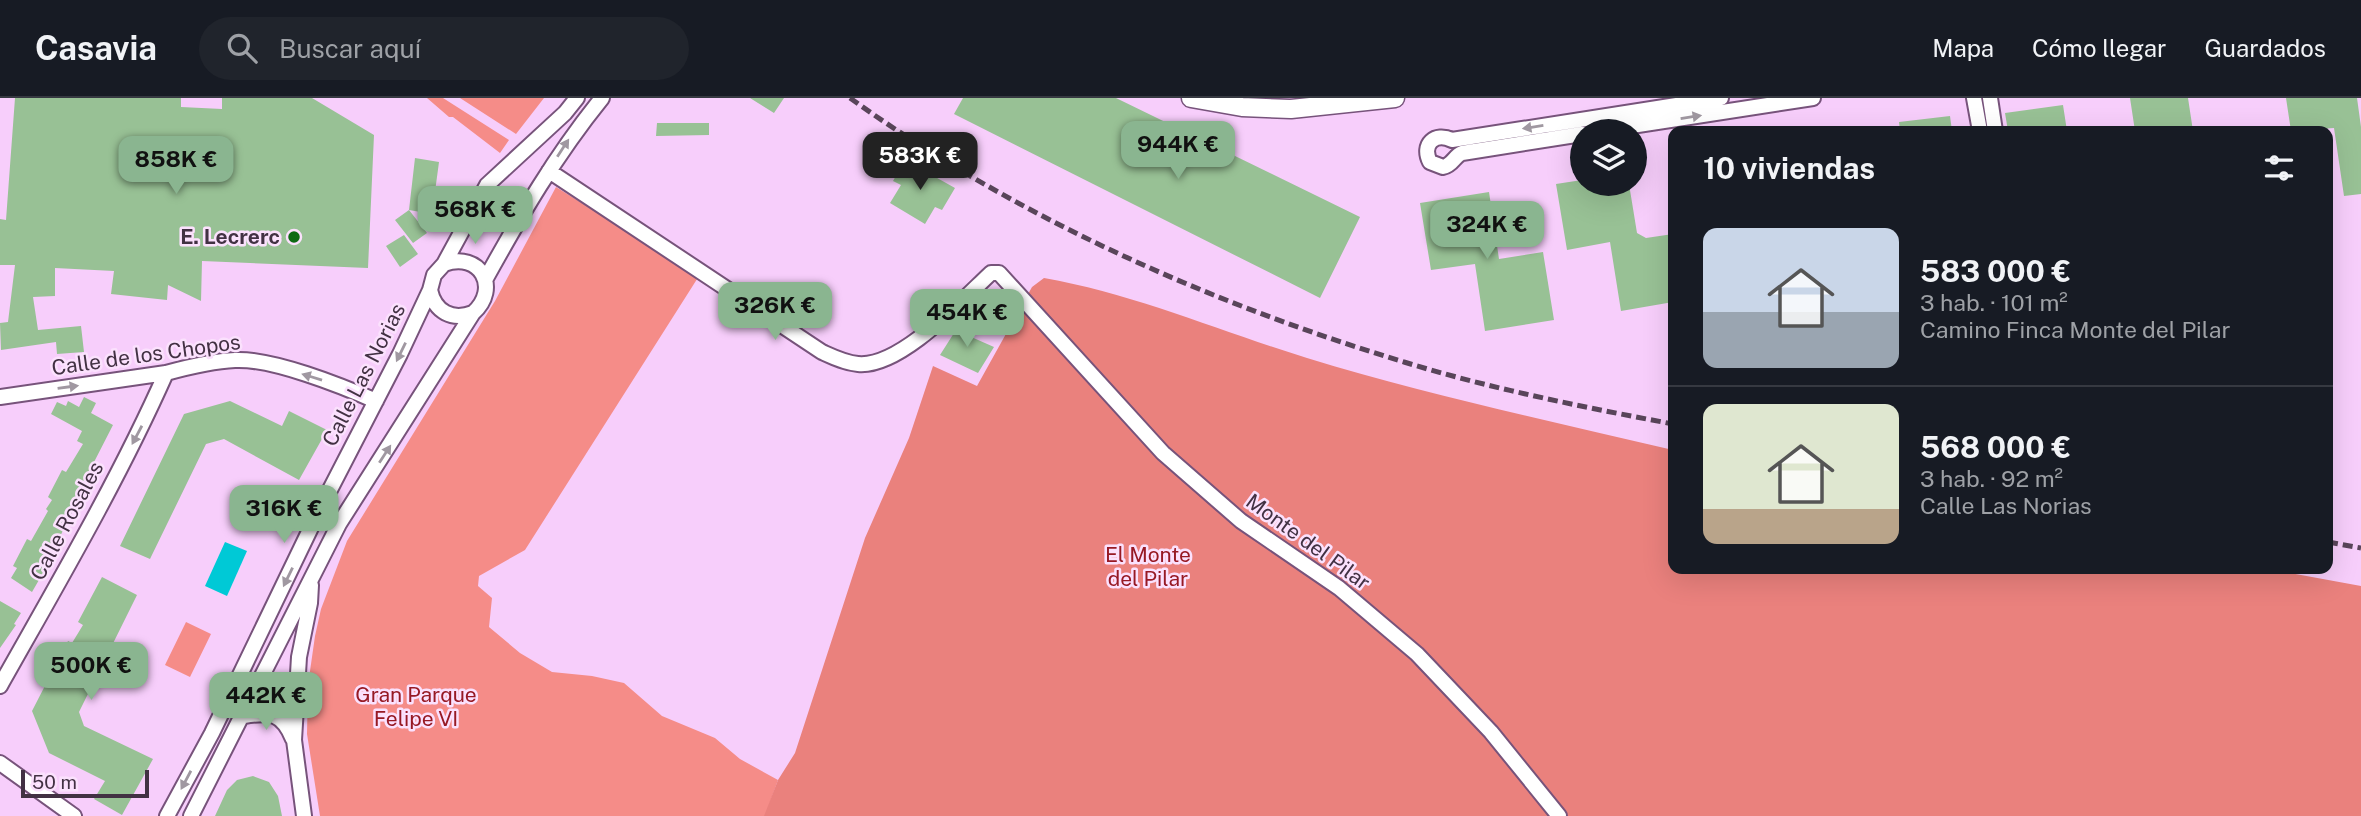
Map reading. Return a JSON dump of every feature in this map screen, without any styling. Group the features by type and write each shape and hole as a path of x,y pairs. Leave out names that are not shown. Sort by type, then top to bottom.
{"street":[{"name":"Calle Las Norias","path":"167,816 212,733 318,513 376,401 430,290 434,275 444,264 487,185 577,98"},
{"path":"191,816 339,524 473,313 485,299 485,280 532,195 569,139 602,98"},
{"path":"1192,98 1242,107 1291,109 1395,98"},
{"path":"1586,119 1721,98"},
{"path":"1647,124 1813,98"},
{"path":"1974,98 1979,126"},
{"path":"1990,98 1994,126"},
{"path":"1570,122 1452,140 1437,137 1428,144 1426,153 1433,165 1443,167 1452,164 1457,155 1462,153 1570,136"},
{"name":"Monte del Pilar","path":"549,171 822,352 840,360 859,364 887,358 930,329 990,273 996,271 1163,453 1241,521 1339,588 1417,654 1491,732 1559,816"},
{"path":"444,264 452,261 469,262 476,266 485,280"},
{"name":"Calle Las Norias","path":"430,290 432,299 445,313 464,316 473,313"},
{"name":"Calle de los Chopos","path":"0,397 237,360 265,363 347,388 376,401"},
{"name":"Calle Rosales","path":"0,686 68,567 166,373"},
{"path":"303,816 293,740 299,657 310,603 311,578"},
{"path":"244,716 263,713 277,716 286,723 293,740"},
{"path":"0,764 74,816"}],"green space":[{"path":"427,98 443,98 509,140 500,153"},
{"path":"460,98 544,98 516,134"},
{"name":"Gran Parque Felipe VI","path":"556,187 699,276 525,550 479,576 478,586 492,598 489,627 520,653 552,672 624,683 662,716 715,738 740,759 778,780 765,816 320,816 307,734 308,685 321,609 347,541 495,301"},
{"name":"El Monte del Pilar","path":"1044,278 1111,293 1307,358 1398,384 1668,449 1668,574 2295,574 2361,586 2361,816 764,816 778,780 795,753 865,538 909,438 933,366 977,386 1032,287"},
{"path":"186,622 211,634 190,677 165,665"}],"shaded area":[{"path":"225,542 247,551 227,596 205,586"}],"building":[{"path":"15,98 181,98 181,107 222,109 222,98 312,98 374,135 368,268 202,261 201,301 168,285 167,300 111,294 114,271 55,268 55,296 33,297 38,330 81,326 84,352 57,354 56,342 1,350 0,323 8,322 15,265 0,265 0,219 6,220"},
{"path":"750,98 784,98 774,113"},
{"path":"963,98 1116,98 1360,217 1320,298 954,114"},
{"path":"2130,98 2188,98 2192,126 2134,126"},
{"path":"2286,98 2357,98 2361,127 2361,194 2344,196 2333,126 2290,126"},
{"path":"2063,105 2066,126 2007,126 2005,113"},
{"path":"1950,116 1951,126 1899,126 1899,122"},
{"path":"657,123 709,123 709,135 656,136"},
{"path":"415,158 439,162 432,214 409,210"},
{"path":"905,160 955,188 942,210 935,207 925,224 890,203 901,185 893,181"},
{"path":"1570,182 1570,196 1631,196 1637,233 1646,238 1668,235 1668,303 1621,311 1610,242 1567,250 1556,184"},
{"path":"1489,192 1499,259 1543,252 1554,320 1485,331 1475,264 1431,270 1420,203"},
{"path":"409,210 427,233 413,243 395,220"},
{"path":"404,235 418,254 400,267 386,246"},
{"path":"961,322 974,328 969,336 994,347 978,373 940,355"},
{"path":"84,397 96,403 91,413 113,425 92,466 95,468 87,484 89,485 75,511 73,510 52,553 54,554 32,592 11,578 17,568 13,566 27,539 31,541 48,511 46,509 52,500 48,497 62,470 66,472 83,444 77,441 82,431 51,414 57,402 66,406 68,401 79,407"},
{"path":"230,401 282,426 289,411 327,430 299,480 224,439 206,444 150,559 120,546 184,414"},
{"path":"102,577 137,595 79,712 84,726 153,759 122,815 94,799 105,781 49,753 32,711 68,641 72,643 83,625 78,622"},
{"path":"0,601 21,613 0,648"},
{"path":"253,776 269,782 278,796 282,816 215,816 227,790 237,780"}],"railway":[{"path":"850,98 913,141 1047,218 1187,284 1259,313 1331,339 1470,381 1668,423"},
{"path":"2333,543 2361,548"}],"place":[{"name":"E. Lecrerc","path":"294,237"}]}
